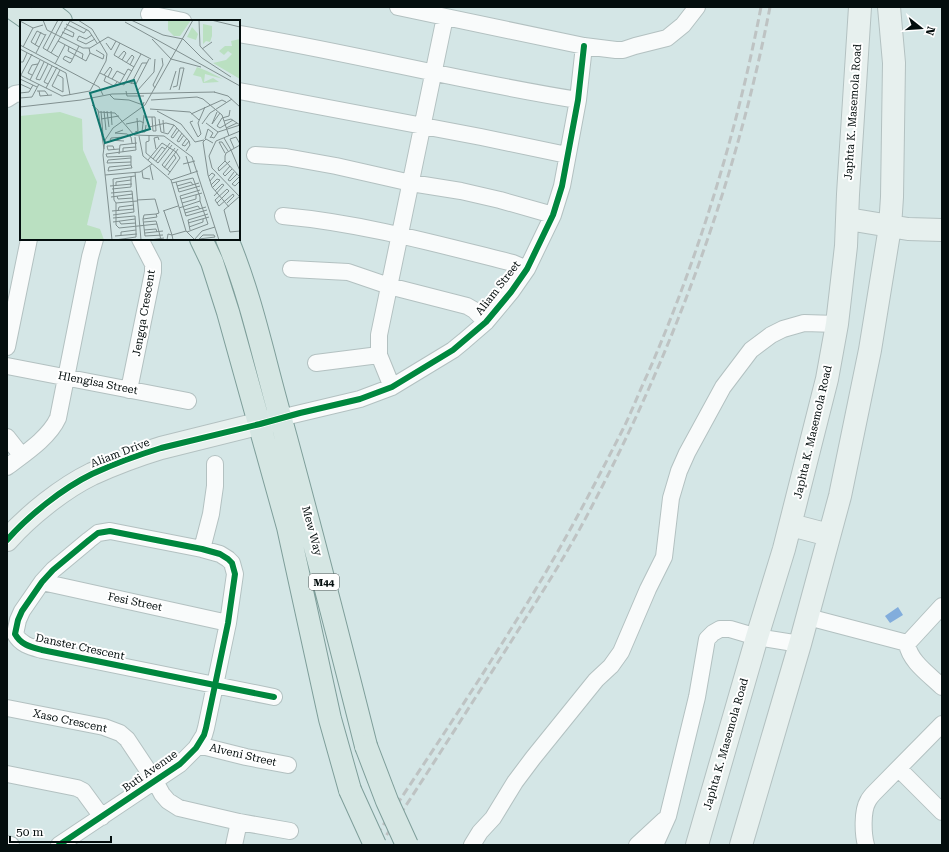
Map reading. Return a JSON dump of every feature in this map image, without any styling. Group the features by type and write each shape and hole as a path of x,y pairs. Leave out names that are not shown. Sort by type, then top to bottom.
{"main road":[{"path":"11,7 30,20"},
{"path":"43,7 60,20"},
{"name":"Japhta K. Masemola Road","path":"697,845 757,636 791,525 827,379 846,246 860,7"},
{"path":"745,844 808,617 842,484 870,350 890,226 892,197 894,63 889,7"},
{"path":"848,220 926,230 942,230"},
{"name":"Mew Way","path":"201,240 212,262 221,289 236,338 250,393 270,421 308,517 366,746 387,800 407,845"},
{"name":"Mew Way","path":"227,240 243,281 255,319 288,527 330,719 350,790 375,845"},
{"name":"Aliam Drive","path":"7,540 20,526 61,492 91,474 161,448 270,421"},
{"path":"791,525 829,535"}],"street":[{"path":"398,7 584,46 616,50 623,50 666,38 683,25 697,7"},
{"path":"149,14 177,20"},
{"path":"392,387 379,355 379,335 424,126 445,17"},
{"path":"240,34 578,100"},
{"name":"Aliam Street","path":"270,421 360,399 392,387 453,350 486,322 511,292 527,269 553,215 562,186 578,100 584,46"},
{"path":"240,91 567,155"},
{"path":"7,99 15,94 20,93"},
{"path":"255,155 286,157 336,166 411,183 462,191 553,215"},
{"path":"283,216 313,219 400,235 513,263 527,269"},
{"path":"7,347 29,240"},
{"path":"7,467 50,432 58,418 90,257 96,240"},
{"name":"Jengqa Crescent","path":"130,390 153,272 151,260 141,240"},
{"path":"291,269 348,272 389,286 467,306 474,310 486,322"},
{"path":"472,845 480,832 493,818 515,782 533,758 596,680 612,666 621,652 648,589 664,557 671,498 679,471 687,452 723,387 751,350 771,334 804,323 836,324"},
{"path":"316,363 379,355"},
{"name":"Hlengisa Street","path":"7,366 188,401"},
{"path":"7,437 22,456"},
{"path":"202,549 211,514 215,486 215,464"},
{"name":"Danster Crescent","path":"202,549 110,531 98,533 53,570 42,582 22,611 18,620 15,634 22,643 42,650 215,685"},
{"name":"Buti Avenue","path":"59,845 183,761 198,745 206,728 228,623 234,574 234,568 228,559 220,554 202,549"},
{"name":"Fesi Street","path":"42,582 228,623"},
{"path":"907,642 942,606"},
{"path":"808,617 907,642"},
{"path":"655,845 668,816 697,697 707,639 720,629 730,629 800,644"},
{"path":"907,642 908,651 913,658 942,688"},
{"path":"215,685 274,697"},
{"name":"Xaso Crescent","path":"7,708 104,727 120,732 127,739 165,798 179,808 239,822 290,831"},
{"path":"866,845 864,824 866,804 876,791 942,724"},
{"name":"Alveni Street","path":"198,745 246,757 288,765"},
{"path":"898,769 942,812"},
{"path":"7,774 77,788 83,791 102,817"},
{"path":"637,845 668,816"},
{"path":"234,845 239,822"},
{"path":"7,844 11,845"}],"water":[{"path":"898,607 903,615 890,623 885,616"}],"railway":[{"path":"370,845 462,706 545,574 598,478 626,422 667,329 715,193 740,100 761,7"},
{"path":"380,845 460,722 571,544 591,508 649,388 699,264 720,201 756,72 770,7"}],"cycle path":[{"path":"7,540 46,503 69,487 92,474 161,448 360,399 392,387 453,350 486,322 511,292 527,269 553,215 562,186 578,100 584,46"},
{"path":"59,845 180,764 196,748 204,735 206,728 228,623 235,574 232,563 220,554 202,549 110,531 98,533 53,570 42,582 22,611 18,620 15,634 20,641 42,650 274,697"}]}
